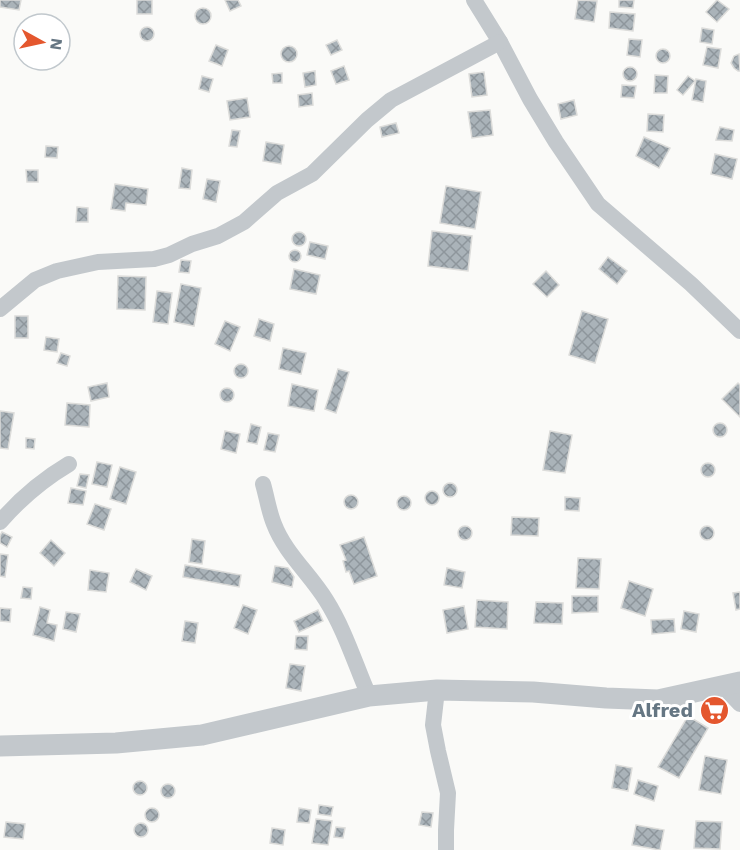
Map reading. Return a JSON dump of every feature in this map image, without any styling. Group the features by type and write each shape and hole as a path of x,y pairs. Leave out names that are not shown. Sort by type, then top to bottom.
{"street":[{"path":"474,0 556,142 598,204 691,284 740,331"},
{"path":"0,309 35,280 57,271 98,262 154,259 218,236 244,222 277,193 312,174 367,120 391,100 500,42"},
{"path":"0,522 17,503 49,476 69,464"},
{"path":"263,484 274,525 287,548 325,598 337,619 369,696"},
{"path":"0,746 116,743 202,735 369,696 437,690 533,692 658,700 731,684 740,704"},
{"path":"437,690 433,725 448,793 446,850"}],"building":[{"path":"0,0 21,0 19,10 0,7"},
{"path":"137,0 152,0 152,14 137,14"},
{"path":"225,0 238,0 241,6 230,11"},
{"path":"578,0 597,1 594,22 575,19"},
{"path":"619,0 634,0 633,8 619,7"},
{"path":"717,0 729,9 717,22 706,12"},
{"path":"200,8 206,8 211,16 209,22 200,24 195,19 195,13"},
{"path":"610,12 635,14 633,31 609,28"},
{"path":"147,27 152,29 154,34 152,39 147,41 142,39 140,34 142,29"},
{"path":"702,28 714,30 712,44 700,42"},
{"path":"629,39 642,40 640,57 627,55"},
{"path":"337,40 342,50 331,55 326,45"},
{"path":"216,45 228,50 222,66 209,61"},
{"path":"289,46 295,48 297,54 295,60 289,62 283,60 281,54 283,48"},
{"path":"707,47 721,49 718,68 703,65"},
{"path":"663,49 668,51 670,56 668,61 663,63 658,61 656,56 658,51"},
{"path":"739,54 740,71 738,71 731,63 734,56"},
{"path":"344,66 349,80 336,84 331,71"},
{"path":"627,67 633,67 637,74 633,81 627,81 623,77 623,71"},
{"path":"315,71 316,85 305,87 303,73"},
{"path":"484,72 487,95 472,97 469,74"},
{"path":"282,73 282,83 273,83 272,74"},
{"path":"655,75 668,76 667,93 654,93"},
{"path":"202,76 213,79 209,92 199,89"},
{"path":"688,76 695,81 683,95 677,90"},
{"path":"696,79 706,81 703,102 692,100"},
{"path":"622,85 636,86 634,98 621,97"},
{"path":"312,93 313,105 299,107 298,95"},
{"path":"247,98 250,117 230,120 227,101"},
{"path":"574,100 577,115 561,119 558,104"},
{"path":"490,110 493,135 472,138 468,112"},
{"path":"648,114 664,115 663,132 647,131"},
{"path":"396,123 399,133 382,137 380,127"},
{"path":"720,127 734,130 732,141 716,140"},
{"path":"232,130 240,131 237,147 229,146"},
{"path":"644,137 670,148 659,168 636,156"},
{"path":"266,142 284,145 281,164 263,161"},
{"path":"46,146 58,147 57,158 45,157"},
{"path":"715,154 737,159 732,179 711,174"},
{"path":"182,168 192,170 190,189 179,188"},
{"path":"26,170 38,170 38,182 27,182"},
{"path":"207,179 220,181 216,202 203,199"},
{"path":"115,184 148,189 146,205 126,203 125,211 111,209"},
{"path":"446,186 481,192 475,229 440,223"},
{"path":"77,207 88,208 88,222 76,222"},
{"path":"432,231 472,236 468,271 428,266"},
{"path":"296,232 302,232 306,239 302,246 296,246 292,242 292,236"},
{"path":"310,242 328,246 325,259 307,255"},
{"path":"297,250 301,256 297,262 293,262 289,254"},
{"path":"608,257 627,271 617,284 599,269"},
{"path":"181,260 191,261 189,273 179,272"},
{"path":"294,269 320,275 316,294 290,289"},
{"path":"546,271 559,285 547,297 533,284"},
{"path":"118,276 146,277 145,310 117,309"},
{"path":"181,284 201,288 194,326 174,322"},
{"path":"157,291 172,293 168,324 153,322"},
{"path":"582,311 608,319 595,363 569,355"},
{"path":"15,316 28,316 28,338 15,338"},
{"path":"259,319 274,324 270,341 254,336"},
{"path":"225,321 240,327 230,351 215,344"},
{"path":"46,337 59,339 57,352 44,350"},
{"path":"283,348 306,353 301,374 279,369"},
{"path":"61,353 70,356 67,366 57,363"},
{"path":"241,364 246,366 248,371 246,376 241,378 236,376 234,371 236,366"},
{"path":"338,369 349,372 336,413 325,409"},
{"path":"107,383 109,397 91,401 88,387"},
{"path":"738,383 740,385 740,417 722,399"},
{"path":"292,384 318,390 314,411 288,406"},
{"path":"227,388 232,390 234,395 232,400 227,402 222,400 220,395 222,390"},
{"path":"67,403 90,405 89,427 65,425"},
{"path":"0,411 14,413 8,449 0,448"},
{"path":"720,423 725,425 727,430 725,435 720,437 715,435 713,430 715,425"},
{"path":"251,424 261,427 257,444 247,442"},
{"path":"225,431 240,434 236,453 221,449"},
{"path":"550,431 572,435 565,473 543,470"},
{"path":"268,433 279,435 275,452 264,450"},
{"path":"26,438 35,439 34,449 26,448"},
{"path":"97,462 112,465 107,487 92,484"},
{"path":"708,463 713,465 715,470 713,475 708,477 703,475 701,470 703,465"},
{"path":"120,467 136,472 126,504 110,499"},
{"path":"80,474 89,475 86,488 77,486"},
{"path":"450,483 455,485 457,490 455,495 450,497 445,495 443,490 445,485"},
{"path":"71,488 86,491 83,505 68,503"},
{"path":"432,491 437,493 439,498 437,503 432,505 427,503 425,498 427,493"},
{"path":"351,495 356,497 358,502 356,507 351,509 346,507 344,502 346,497"},
{"path":"404,496 409,498 411,503 409,508 404,510 399,508 397,503 399,498"},
{"path":"565,497 580,498 579,511 565,510"},
{"path":"95,504 111,509 104,530 87,524"},
{"path":"512,517 539,518 538,536 511,535"},
{"path":"465,526 470,528 472,533 470,538 465,540 460,538 458,533 460,528"},
{"path":"707,526 712,528 714,533 712,538 707,540 702,538 700,533 702,528"},
{"path":"2,532 12,537 7,547 0,543"},
{"path":"364,537 377,576 354,584 349,571 346,572 343,561 346,560 340,545"},
{"path":"192,539 205,541 202,564 189,562"},
{"path":"51,540 65,553 54,566 40,553"},
{"path":"0,554 8,555 5,577 0,576"},
{"path":"578,558 601,559 599,589 576,588"},
{"path":"185,565 241,575 239,587 183,577"},
{"path":"275,566 288,568 294,577 292,587 272,582"},
{"path":"447,568 465,572 462,588 444,585"},
{"path":"136,569 152,576 146,590 130,582"},
{"path":"90,570 109,573 106,592 88,590"},
{"path":"629,581 653,589 645,616 621,608"},
{"path":"23,587 32,588 31,599 21,598"},
{"path":"740,592 740,609 736,610 733,593"},
{"path":"572,596 598,596 598,612 572,613"},
{"path":"477,600 508,602 507,629 475,627"},
{"path":"536,602 563,603 562,624 534,623"},
{"path":"243,605 257,610 248,634 234,628"},
{"path":"464,606 468,629 447,633 443,610"},
{"path":"40,607 50,610 47,623 57,625 54,641 33,635"},
{"path":"0,608 11,609 10,622 0,621"},
{"path":"318,610 323,621 299,632 294,621"},
{"path":"684,611 699,614 696,632 681,629"},
{"path":"66,612 80,614 76,632 63,629"},
{"path":"674,619 675,632 652,634 651,620"},
{"path":"185,621 198,623 195,643 182,641"},
{"path":"296,636 308,636 307,650 295,649"},
{"path":"290,664 305,666 301,691 286,688"},
{"path":"688,716 708,728 679,778 658,767"},
{"path":"705,756 727,760 721,794 699,790"},
{"path":"616,765 632,768 628,791 612,788"},
{"path":"638,780 658,786 654,801 634,794"},
{"path":"140,781 145,783 147,788 145,793 140,795 135,793 133,788 135,783"},
{"path":"168,784 173,786 175,791 173,796 168,798 163,796 161,791 163,786"},
{"path":"319,805 333,807 331,816 318,814"},
{"path":"152,808 157,810 159,815 157,820 152,822 147,820 145,815 147,810"},
{"path":"299,808 311,810 309,823 297,822"},
{"path":"422,812 433,813 431,827 419,825"},
{"path":"316,819 332,821 328,845 312,843"},
{"path":"696,821 722,822 720,849 694,848"},
{"path":"6,822 25,824 23,839 4,837"},
{"path":"141,823 146,825 148,830 146,835 141,837 136,835 134,830 136,825"},
{"path":"636,825 664,830 660,850 632,845"},
{"path":"336,827 345,828 343,838 334,837"},
{"path":"272,828 285,830 283,845 270,843"}],"place":[{"name":"Alfred","path":"714,710"}]}
